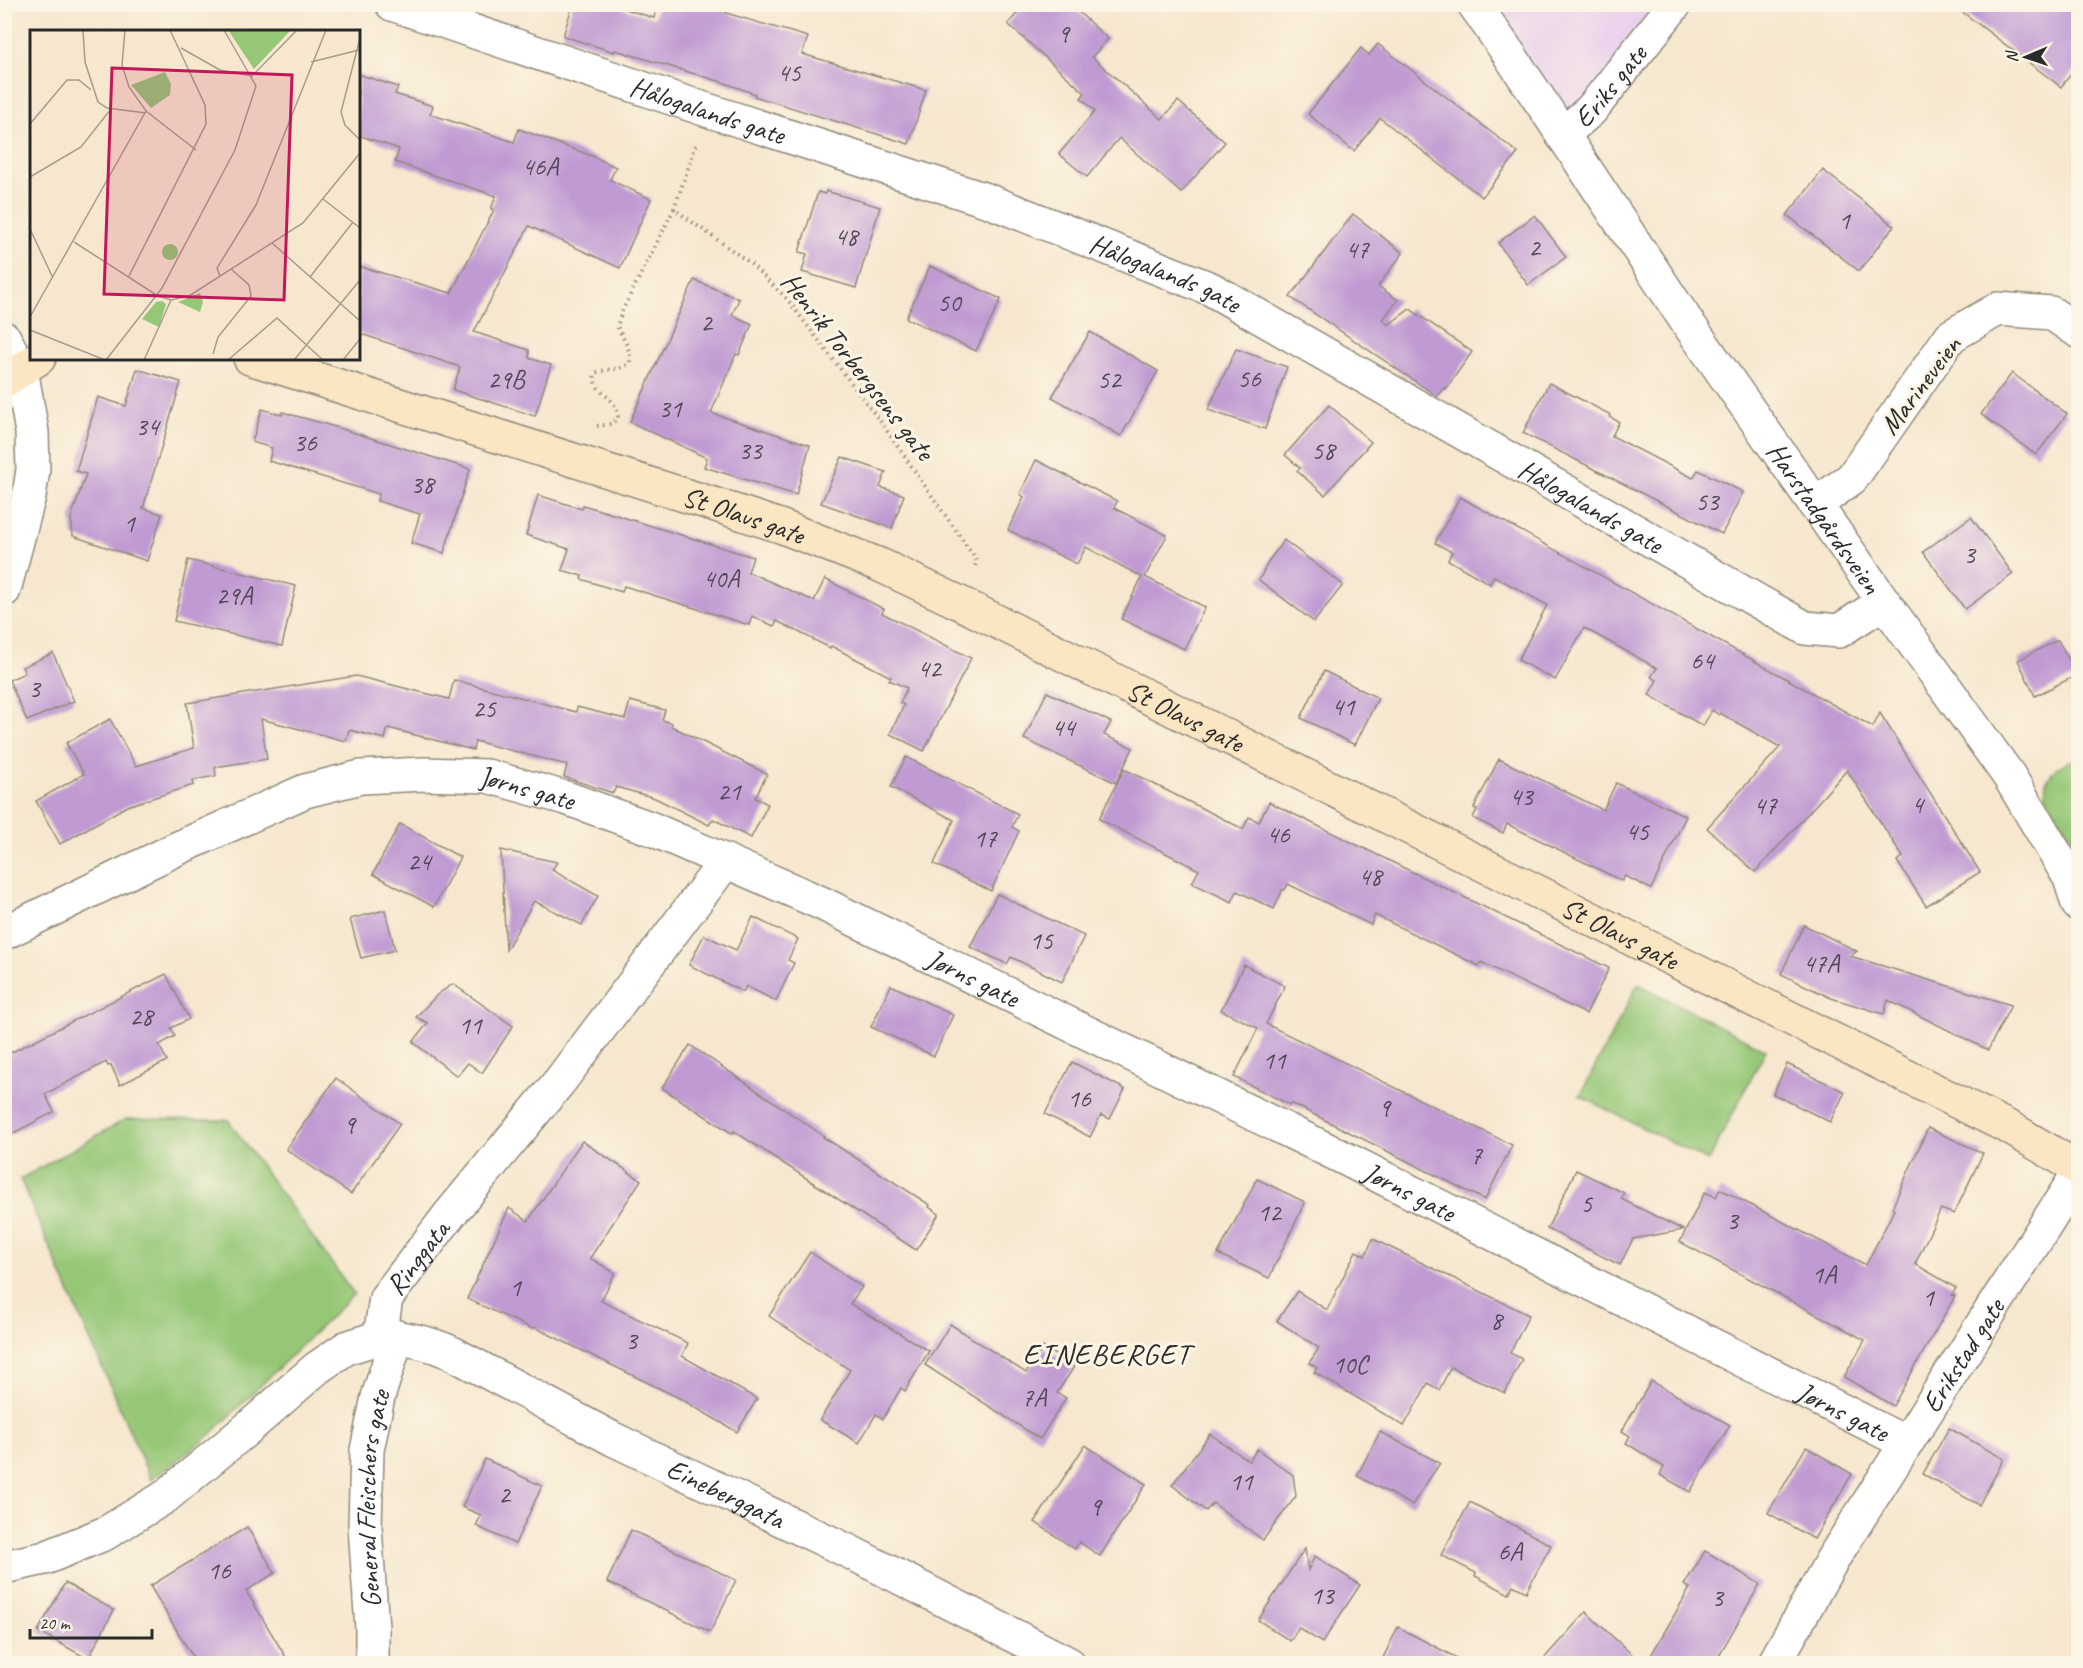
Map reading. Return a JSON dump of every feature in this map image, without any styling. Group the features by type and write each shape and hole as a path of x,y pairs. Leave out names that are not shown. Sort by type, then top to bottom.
{"street":[{"name":"Hålogalands gate","path":"392,4 988,201 1211,289 1805,628 1839,631 1884,603"},
{"name":"Harstadgårdsveien","path":"1474,4 1685,320 2009,776 2070,878 2079,904"},
{"name":"Eriks gate","path":"1562,135 1592,110 1675,4"},
{"name":"Marineveien","path":"1815,505 1852,478 1951,336 1998,309 2051,313 2079,331"},
{"path":"4,338 22,369 32,432 33,470 4,590"},
{"name":"St Olavs gate","path":"256,360 780,526 880,565 2000,1122 2079,1168"},
{"name":"Jørns gate","path":"4,933 174,850 305,791 361,777 424,774 488,776 569,799 652,829 821,903 992,984 1374,1173 1906,1443"},
{"name":"Ringgata","path":"389,1337 386,1298 450,1214 560,1081 726,861"},
{"name":"Erikstad gate","path":"1774,1664 1832,1560 2079,1173"},
{"path":"4,1567 45,1558 106,1533 165,1497 317,1368 346,1348 389,1337"},
{"name":"General Fleischers gate","path":"373,1663 365,1527 367,1450 389,1337"},
{"name":"Eineberggata","path":"389,1337 430,1343 452,1353 613,1439 852,1553 1069,1664"}],"path":[{"path":"588,426 611,424 618,418 619,410 614,401 596,386 595,373 625,367 630,363 627,344 617,326 623,309 674,209 708,110"},
{"name":"Henrik Torbergsens gate","path":"674,209 750,263 788,299 880,421 977,561 960,603"}],"shaded area":[{"path":"1469,5 1684,5 1570,143"}],"green space":[{"path":"2078,758 2078,848 2045,795 2046,782 2056,768"},
{"path":"1638,984 1766,1050 1708,1161 1580,1096"},
{"path":"126,1119 228,1120 354,1294 208,1437 151,1480 20,1179"}],"building":[{"path":"573,4 609,4 654,18 658,4 708,4 727,10 726,13 808,37 802,54 926,90 909,144 754,96 755,94 725,83 563,36"},
{"path":"1025,4 1070,4 1108,39 1092,57 1162,119 1178,101 1225,142 1181,193 1119,138 1087,177 1059,154 1095,111 1081,98 1085,93 1008,24"},
{"path":"1952,4 2079,4 2079,64 2061,87"},
{"path":"1378,44 1518,153 1482,197 1380,118 1354,151 1308,114 1361,48 1369,55"},
{"path":"360,75 398,87 395,94 433,106 430,114 514,142 519,129 592,156 616,167 610,180 651,199 620,268 529,226 474,332 529,350 529,358 551,365 535,416 453,390 460,367 360,334 360,267 451,293 494,210 491,209 496,196 395,162 399,149 360,136"},
{"path":"1823,170 1894,226 1859,271 1787,215"},
{"path":"826,191 880,207 856,288 802,272 807,254 799,252 818,192 825,194"},
{"path":"1353,214 1403,253 1378,286 1398,300 1383,319 1388,325 1410,309 1472,352 1446,389 1444,388 1437,396 1290,297"},
{"path":"1535,215 1566,257 1528,285 1498,243"},
{"path":"930,266 1001,299 976,351 906,318"},
{"path":"694,280 739,299 732,315 752,324 739,355 736,354 711,413 810,445 796,495 704,467 707,458 630,422"},
{"path":"1090,332 1158,371 1121,436 1052,397"},
{"path":"1236,349 1287,367 1265,429 1208,410"},
{"path":"137,369 181,382 143,508 162,514 147,561 73,536 71,518 86,474 76,471 98,397 126,406"},
{"path":"2012,373 2067,414 2036,455 1981,414"},
{"path":"1549,383 1611,415 1610,417 1619,422 1612,436 1693,478 1698,470 1743,492 1722,534 1523,433"},
{"path":"1329,405 1371,442 1325,495 1297,471 1300,468 1285,455"},
{"path":"262,409 282,415 282,412 339,428 470,469 444,553 411,543 420,514 377,501 379,494 269,461 272,448 252,442"},
{"path":"842,457 886,472 880,487 904,495 892,528 821,503"},
{"path":"1036,460 1117,501 1114,508 1167,535 1145,577 1205,607 1184,649 1121,619 1142,577 1086,547 1077,564 1008,530 1024,497 1020,494"},
{"path":"538,495 582,509 583,505 753,557 748,572 814,601 825,579 884,609 882,613 971,658 924,751 890,734 904,705 900,703 907,688 889,680 891,677 831,646 830,648 777,621 774,626 752,616 749,625 624,586 622,592 581,579 582,576 562,570 569,549 526,535"},
{"path":"1460,497 1873,727 1880,713 1980,872 1926,906 1897,861 1903,857 1847,770 1755,872 1707,828 1780,747 1720,713 1719,715 1712,710 1703,726 1649,695 1657,680 1651,677 1657,668 1584,628 1555,680 1518,660 1547,605 1494,576 1490,584 1448,560 1452,552 1435,543"},
{"path":"1971,517 2013,574 1965,609 1923,552"},
{"path":"1284,540 1343,585 1314,622 1259,580 1270,559"},
{"path":"188,560 296,586 282,646 174,621"},
{"path":"2058,640 2077,675 2035,696 2018,660"},
{"path":"53,653 74,701 27,721 9,680 25,673 22,667"},
{"path":"1324,671 1378,698 1355,745 1301,718"},
{"path":"356,676 449,699 454,680 576,712 577,707 625,719 630,701 665,710 662,720 672,723 671,726 767,774 755,798 768,804 751,838 713,819 709,825 655,798 616,787 613,793 564,777 567,765 475,741 473,750 388,728 385,739 349,730 346,741 261,719 267,759 215,767 216,776 193,780 194,785 127,806 60,844 36,801 84,774 66,743 110,719 136,766 194,748 187,703"},
{"path":"1047,692 1111,722 1104,735 1133,748 1116,783 1024,739"},
{"path":"906,757 1018,814 1012,827 1019,831 991,891 934,864 954,820 891,787"},
{"path":"1499,759 1603,810 1616,783 1686,816 1651,889 1625,876 1622,881 1507,824 1503,833 1473,818 1477,809 1474,808"},
{"path":"1124,769 1243,829 1249,817 1259,822 1269,802 1609,968 1586,1014 1481,962 1479,966 1375,915 1371,925 1288,884 1285,890 1283,889 1274,909 1237,891 1232,902 1192,883 1199,870 1099,819"},
{"path":"400,824 460,857 434,907 373,874"},
{"path":"501,850 557,862 552,870 598,896 582,925 534,901 506,950"},
{"path":"997,894 1084,936 1062,982 1011,957 1007,964 970,947"},
{"path":"385,910 395,950 361,958 350,919"},
{"path":"753,917 798,939 788,960 794,963 776,1001 746,986 743,992 689,965 704,935 736,950"},
{"path":"1804,925 1857,951 1850,956 2011,1005 1988,1050 1888,1000 1884,1014 1831,998 1781,974"},
{"path":"1244,965 1285,986 1266,1024 1512,1145 1485,1200 1234,1077 1258,1028 1221,1010"},
{"path":"166,974 189,1019 171,1028 175,1036 159,1045 167,1061 120,1085 111,1065 108,1066 106,1062 45,1094 54,1112 4,1138 4,1056"},
{"path":"453,984 513,1026 482,1073 468,1063 457,1076 413,1042 428,1023 416,1017 438,994"},
{"path":"891,985 953,1015 934,1056 871,1027"},
{"path":"690,1045 823,1137 930,1205 929,1207 939,1214 916,1250 734,1131 733,1134 662,1088"},
{"path":"1072,1062 1125,1089 1110,1119 1101,1115 1090,1137 1045,1114"},
{"path":"1787,1064 1845,1092 1830,1122 1773,1094"},
{"path":"336,1078 400,1124 351,1194 286,1149"},
{"path":"1928,1128 1983,1153 1954,1214 1941,1209 1915,1264 1956,1288 1952,1295 1955,1296 1893,1406 1844,1377 1865,1340 1680,1242 1705,1192 1716,1197 1720,1189 1866,1265 1894,1210 1892,1208"},
{"path":"582,1141 641,1180 590,1258 615,1273 601,1301 688,1343 682,1356 757,1399 737,1432 681,1399 534,1327 533,1329 467,1299 509,1208 528,1221"},
{"path":"1576,1170 1624,1193 1621,1199 1683,1230 1633,1239 1620,1265 1547,1229"},
{"path":"1257,1179 1305,1202 1269,1278 1218,1254"},
{"path":"1373,1239 1529,1315 1510,1353 1522,1359 1505,1393 1451,1367 1439,1390 1428,1383 1404,1426 1314,1372 1317,1368 1309,1363 1319,1348 1277,1321 1297,1291 1327,1310 1356,1251 1365,1256"},
{"path":"810,1252 862,1287 850,1304 929,1351 905,1391 901,1388 883,1419 876,1414 859,1443 820,1420 850,1370 769,1316"},
{"path":"950,1324 1026,1373 1043,1347 1074,1367 1057,1393 1066,1398 1040,1439 925,1365"},
{"path":"1651,1381 1730,1425 1690,1492 1660,1475 1664,1467 1626,1443 1630,1436 1622,1431"},
{"path":"1949,1428 2004,1459 1979,1505 1923,1474"},
{"path":"1380,1432 1440,1463 1412,1505 1357,1476"},
{"path":"1210,1434 1249,1461 1257,1449 1293,1475 1296,1496 1263,1540 1213,1503 1206,1511 1172,1485"},
{"path":"1085,1445 1146,1484 1100,1556 1079,1542 1075,1549 1035,1522"},
{"path":"1806,1447 1852,1474 1814,1539 1768,1513"},
{"path":"485,1459 542,1486 515,1544 476,1526 481,1515 462,1507"},
{"path":"1470,1502 1551,1545 1526,1592 1513,1585 1509,1594 1441,1555"},
{"path":"247,1527 275,1573 246,1591 290,1664 197,1664 150,1586"},
{"path":"631,1530 736,1580 710,1632 607,1582"},
{"path":"1305,1548 1308,1570 1315,1556 1360,1585 1322,1643 1299,1628 1290,1641 1258,1620"},
{"path":"1705,1551 1760,1584 1714,1664 1646,1664 1690,1588 1684,1585"},
{"path":"65,1583 114,1610 88,1659 38,1631"},
{"path":"1586,1612 1642,1664 1539,1664"},
{"path":"1398,1627 1468,1664 1380,1664"}],"district":[{"name":"EINEBERGET","path":"1107,1354"}]}
